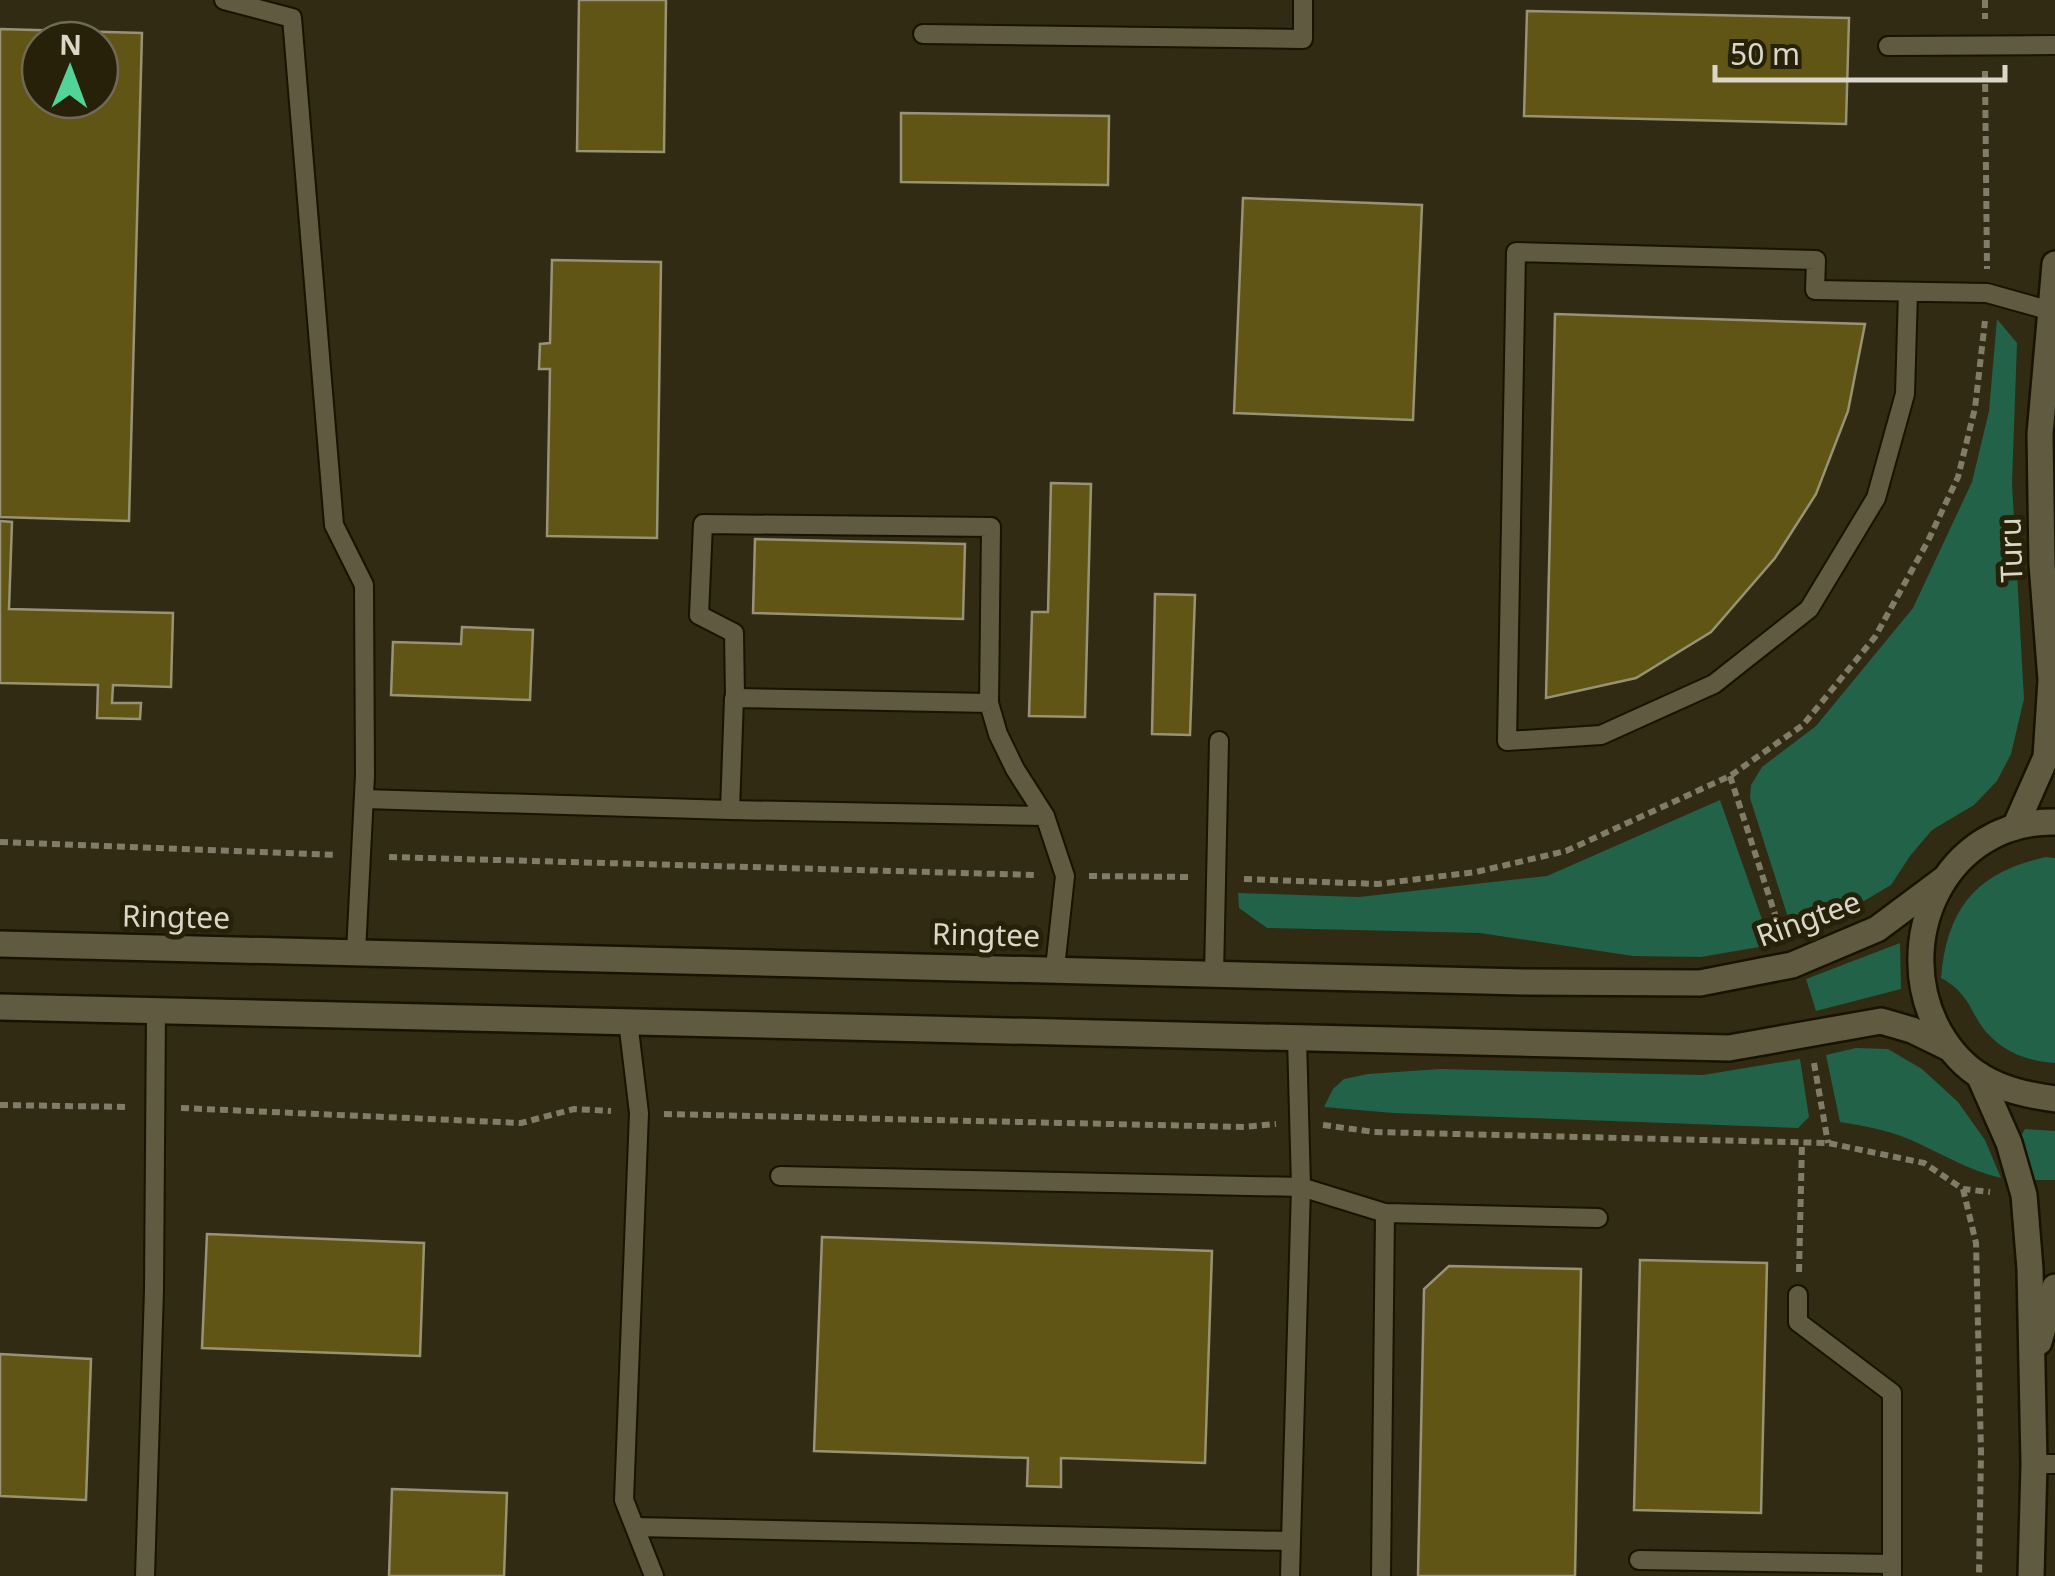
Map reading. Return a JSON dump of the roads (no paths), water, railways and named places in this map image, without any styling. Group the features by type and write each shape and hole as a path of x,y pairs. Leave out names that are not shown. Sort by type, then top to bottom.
{"main road":[{"name":"Turu","path":"2015,828 2046,757 2051,680 2042,564 2040,434 2055,264"},
{"name":"Ringtee","path":"0,944 1214,975 1700,983 1792,965 1877,929 1944,879 1988,839 2015,828 2055,822"},
{"path":"1944,879 1924,920 1918,964 1926,1009 1949,1048 1978,1076 2015,1093 2055,1100"},
{"path":"0,1007 1729,1048 1881,1021 1912,1030 1949,1048"},
{"path":"1978,1076 2009,1143 2024,1196 2031,1370 2044,1464 2031,1576"},
{"path":"2031,1370 2055,1287"}],"lane":[{"path":"224,0 292,18 334,526 364,585 364,799 356,952"},
{"path":"922,34 1303,39 1303,0"},
{"path":"1888,46 2055,45"},
{"path":"1908,292 1905,394 1876,498 1809,609 1714,684 1601,735 1507,741 1516,252 1816,260 1815,290 1987,293 2053,310"},
{"path":"730,810 734,633 699,616 703,524 991,526 989,703 1014,769 1046,816 1066,876 1055,968"},
{"path":"735,698 989,703"},
{"path":"1214,975 1219,741"},
{"path":"364,799 1046,816"},
{"path":"145,1576 154,1290 156,1009"},
{"path":"628,1021 639,1113 624,1500 654,1576"},
{"path":"1290,1576 1301,1187 1296,1038"},
{"path":"780,1176 1301,1187 1386,1213 1598,1218"},
{"path":"1381,1576 1386,1213"},
{"path":"1640,1560 1892,1570 1892,1392 1798,1322 1798,1295"},
{"path":"635,1527 1290,1541"}]}
